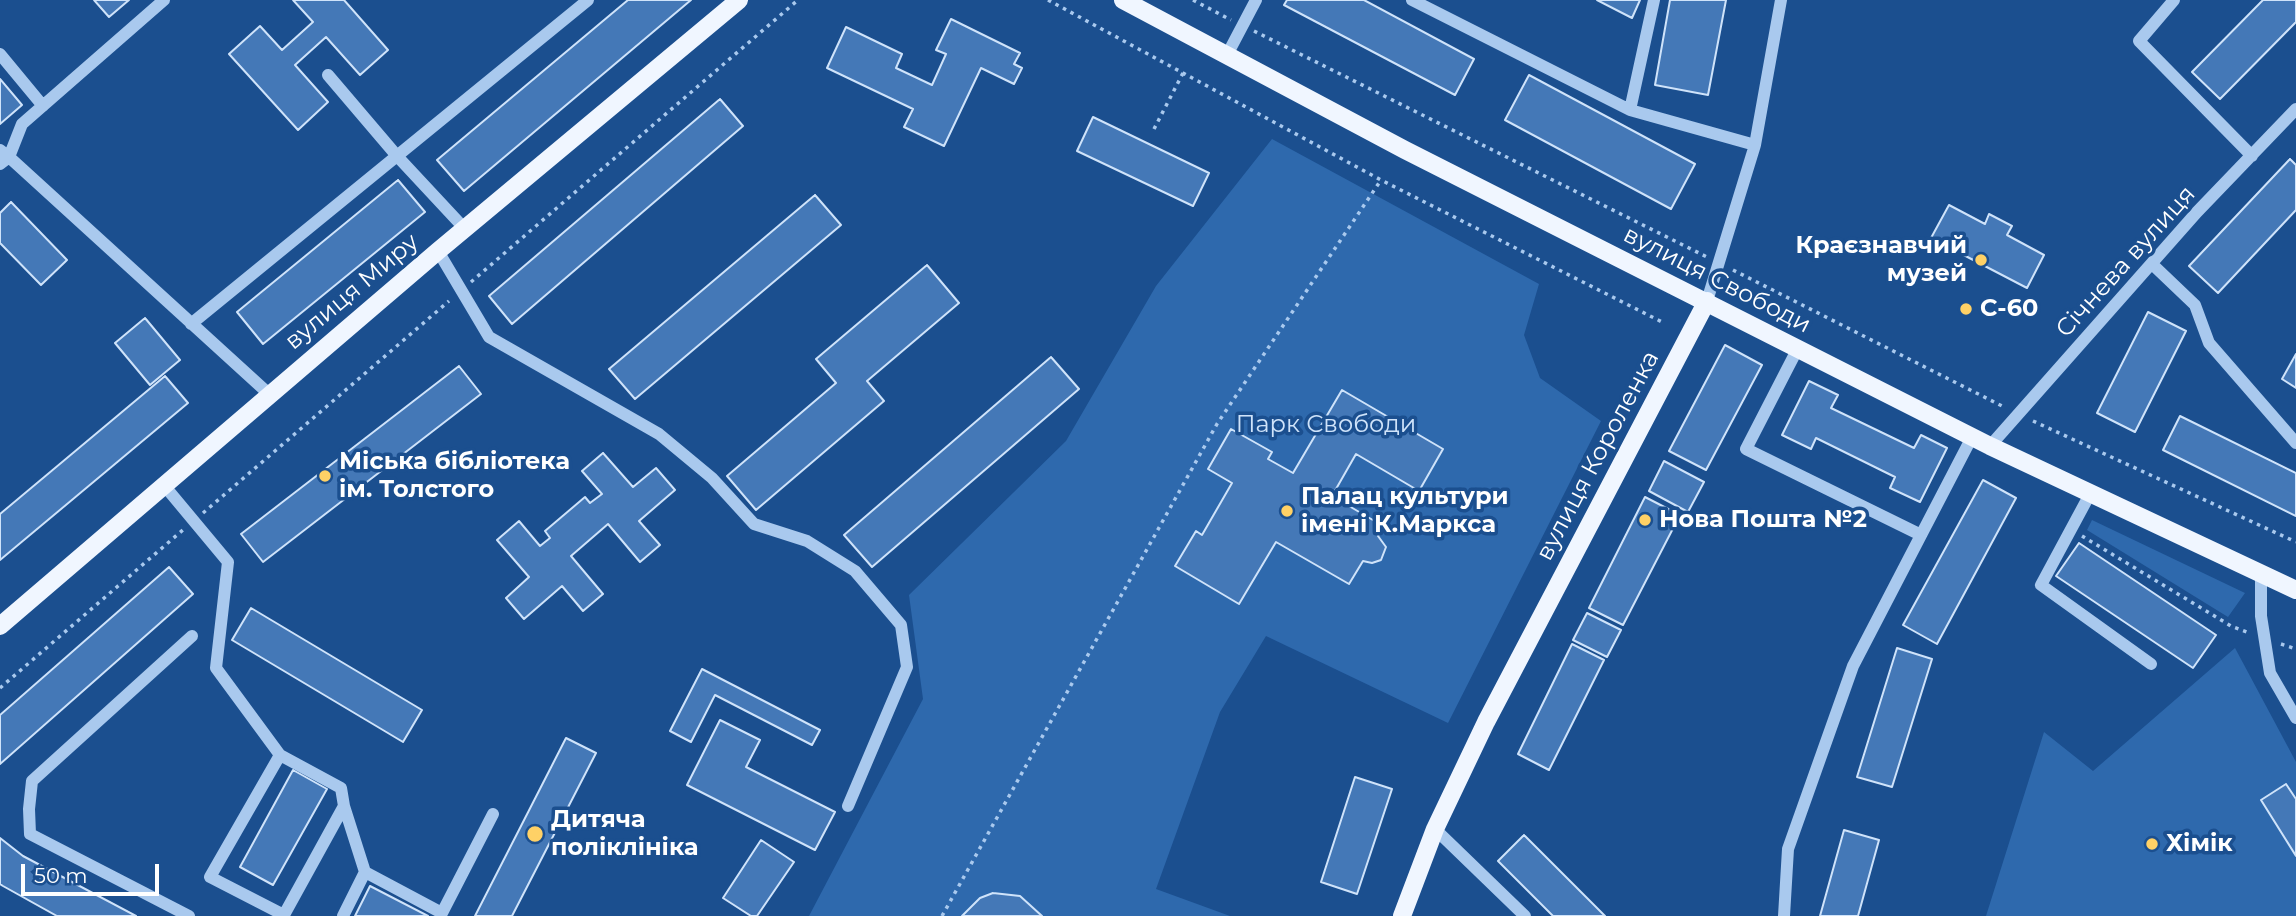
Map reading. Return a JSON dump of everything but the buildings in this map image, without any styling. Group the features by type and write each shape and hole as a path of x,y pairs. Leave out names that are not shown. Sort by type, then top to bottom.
{"main road":[{"name":"вулиця Миру","path":"0,626 269,394 739,0"},
{"name":"вулиця Свободи","path":"1123,0 1405,150 1972,437 2296,590"},
{"name":"вулиця Короленка","path":"1402,916 1435,829 1486,722 1707,301"}],"street":[{"path":"164,0 22,124 3,157 269,394"},
{"path":"191,324 588,0"},
{"path":"1227,55 1256,0"},
{"path":"1412,0 1630,110 1755,145"},
{"path":"1630,110 1654,0"},
{"name":"вулиця Короленка","path":"1707,301 1755,145 1781,0"},
{"path":"2174,0 2138,41 2252,156"},
{"path":"0,54 43,106"},
{"path":"328,75 397,156 465,229"},
{"name":"Січнева вулиця","path":"1990,446 2152,264 2296,109"},
{"path":"438,251 489,337 659,434 712,478 754,524 807,541 855,571 901,625 907,667 848,806"},
{"path":"2152,264 2195,305 2209,344 2296,443"},
{"path":"1798,348 1746,449 1921,535"},
{"path":"1784,916 1788,849 1853,666 1972,437"},
{"path":"163,484 228,562 216,668 280,755 341,788 365,872 343,916"},
{"path":"2090,494 2041,584 2151,664"},
{"path":"2261,575 2263,637 2270,673 2296,718"},
{"path":"189,916 30,834 29,809 32,781 192,636"},
{"path":"280,755 210,877 284,915 344,806"},
{"path":"365,872 442,913 493,814"},
{"path":"1435,829 1525,916"}],"path":[{"path":"0,688 798,0"},
{"path":"1048,0 1381,180 1664,323"},
{"path":"1193,0 2019,414 2296,542"},
{"path":"1154,129 1183,73"},
{"path":"942,916 1217,424 1381,180"},
{"path":"2071,530 2231,626 2296,649"}],"green space":[{"name":"Парк Свободи","path":"1272,139 1539,284 1524,335 1540,378 1601,421 1448,723 1266,636 1220,712 1156,889 1230,916 809,916 923,699 909,595 1066,441 1156,286"},
{"path":"2092,520 2245,593 2228,617 2087,530"},
{"name":"Хімік","path":"2235,648 2296,762 2296,916 1986,916 2044,732 2093,771"}],"place":[{"name":"Краєзнавчий музей","path":"1981,260"},
{"name":"С-60","path":"1966,309"},
{"name":"Міська бібліотека ім. Толстого","path":"325,476"},
{"name":"Палац культури імені К.Маркса","path":"1287,511"},
{"name":"Нова Пошта №2","path":"1645,520"},
{"name":"Дитяча поліклініка","path":"535,834"},
{"name":"Хімік","path":"2152,844"}]}
